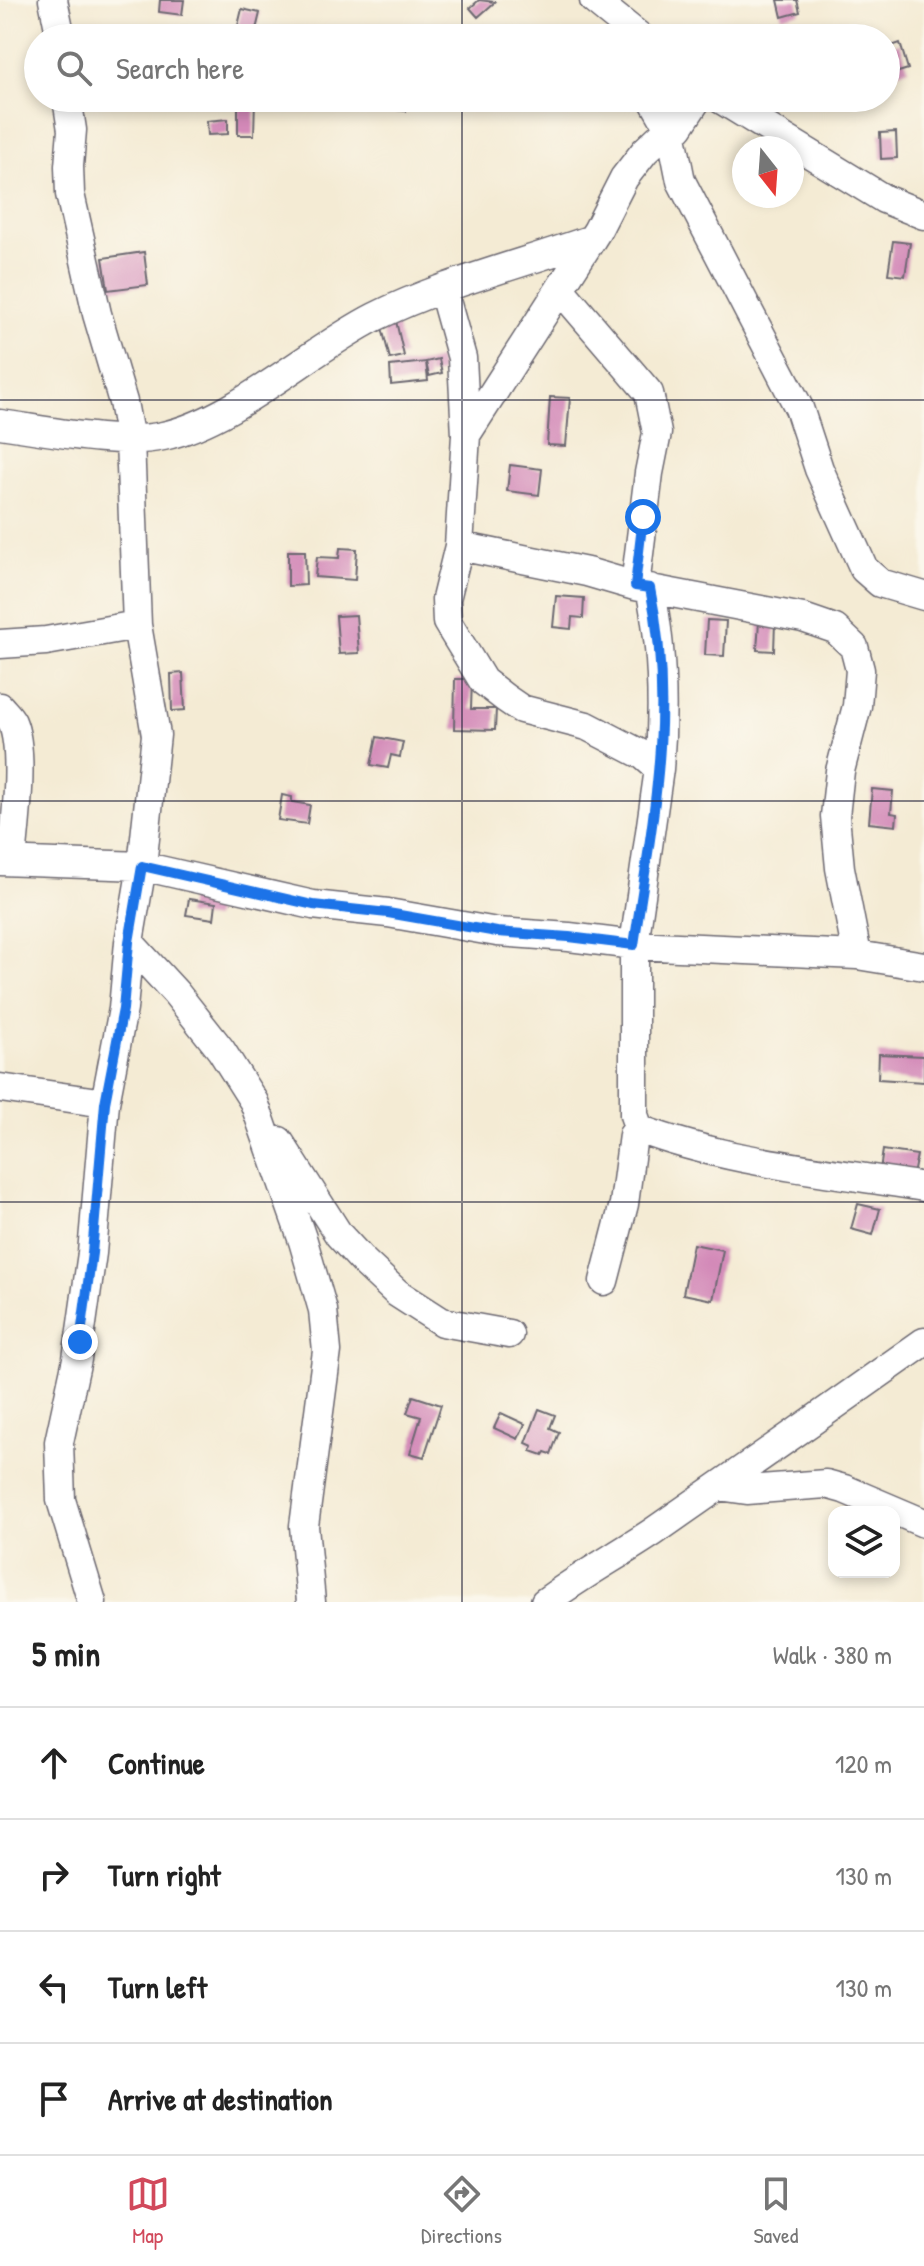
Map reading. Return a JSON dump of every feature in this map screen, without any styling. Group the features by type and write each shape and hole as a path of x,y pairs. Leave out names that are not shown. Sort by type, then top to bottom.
{"street":[{"path":"53,0 58,24"},
{"path":"594,0 621,24"},
{"path":"69,112 72,130 70,194 130,440 137,625 156,735 123,1009 105,1103 92,1253 79,1351 59,1442 61,1500 92,1602"},
{"path":"660,112 671,131 681,181 793,395 819,469 859,560 880,583 924,596"},
{"path":"466,435 592,239 624,178 645,151 679,127 689,112"},
{"path":"742,112 884,199 924,215"},
{"path":"0,424 130,440 163,437 206,421 375,317 443,290 592,239"},
{"path":"560,289 649,393 657,433 649,473 643,587 661,651 663,727 634,945 634,1115 639,1129 665,1140 770,1163 924,1187"},
{"path":"443,290 462,358 466,435 459,546 446,599 447,622 483,681 521,709 587,726 643,755 659,769"},
{"path":"459,546 587,572 643,587 803,618 835,629 854,647 860,670 857,706 840,771 835,816 840,868 857,955"},
{"path":"0,644 46,641 137,625"},
{"path":"0,707 11,720 16,742 17,798 6,860 142,866 313,905 388,913 497,932 634,945 857,955 924,966"},
{"path":"129,942 176,993 221,1050 339,1235 397,1293 442,1322 509,1334"},
{"path":"0,1088 105,1103"},
{"path":"254,1102 303,1241 323,1310 327,1351 304,1526 311,1602"},
{"path":"604,1281 624,1204 633,1135 639,1129"},
{"path":"545,1602 582,1590 638,1542 924,1342"},
{"path":"719,1486 747,1490 826,1484 924,1523"}],"building":[{"path":"160,0 184,0 182,15 159,12"},
{"path":"479,0 495,2 478,17 470,8"},
{"path":"778,0 797,0 800,12 782,17"},
{"path":"242,9 260,13 257,24 238,24"},
{"path":"900,43 908,69 900,72"},
{"path":"238,112 255,112 254,135 238,135"},
{"path":"228,119 228,134 208,135 207,121"},
{"path":"896,132 897,158 881,159 880,133"},
{"path":"893,241 910,243 905,276 888,274"},
{"path":"144,252 148,285 108,290 103,258"},
{"path":"396,321 404,356 390,359 381,324"},
{"path":"439,359 442,373 429,376 426,362"},
{"path":"426,362 428,381 391,385 390,366"},
{"path":"550,397 570,398 566,446 547,445"},
{"path":"510,465 542,469 539,495 507,491"},
{"path":"340,548 357,549 355,580 315,577 317,557 339,558"},
{"path":"288,551 305,551 306,585 288,586"},
{"path":"556,596 584,598 583,618 572,617 571,629 553,627"},
{"path":"356,615 359,653 339,654 336,616"},
{"path":"707,620 726,621 724,656 705,655"},
{"path":"759,621 775,622 774,651 757,650"},
{"path":"183,673 185,710 172,711 171,674"},
{"path":"455,679 472,679 471,709 496,709 495,730 454,729"},
{"path":"377,737 403,742 400,757 391,755 388,768 371,765"},
{"path":"872,789 893,791 891,813 897,814 896,826 869,823"},
{"path":"282,795 292,797 292,802 310,805 307,824 278,820"},
{"path":"189,899 216,903 214,919 186,915"},
{"path":"879,1054 924,1056 924,1082 878,1079"},
{"path":"883,1150 917,1155 913,1175 880,1170"},
{"path":"858,1204 880,1209 873,1235 851,1229"},
{"path":"693,1244 723,1250 713,1300 683,1294"},
{"path":"413,1396 441,1405 424,1457 410,1453 421,1417 407,1413"},
{"path":"539,1409 555,1415 550,1428 559,1432 551,1454 531,1451 533,1446 526,1443"},
{"path":"501,1413 525,1424 518,1439 494,1428"}],"route":[{"path":"80,1342 92,1253 105,1103 123,1009 129,942 142,866 313,905 388,913 497,932 634,945 663,727 658,625 650,588 635,586 643,517"}]}
